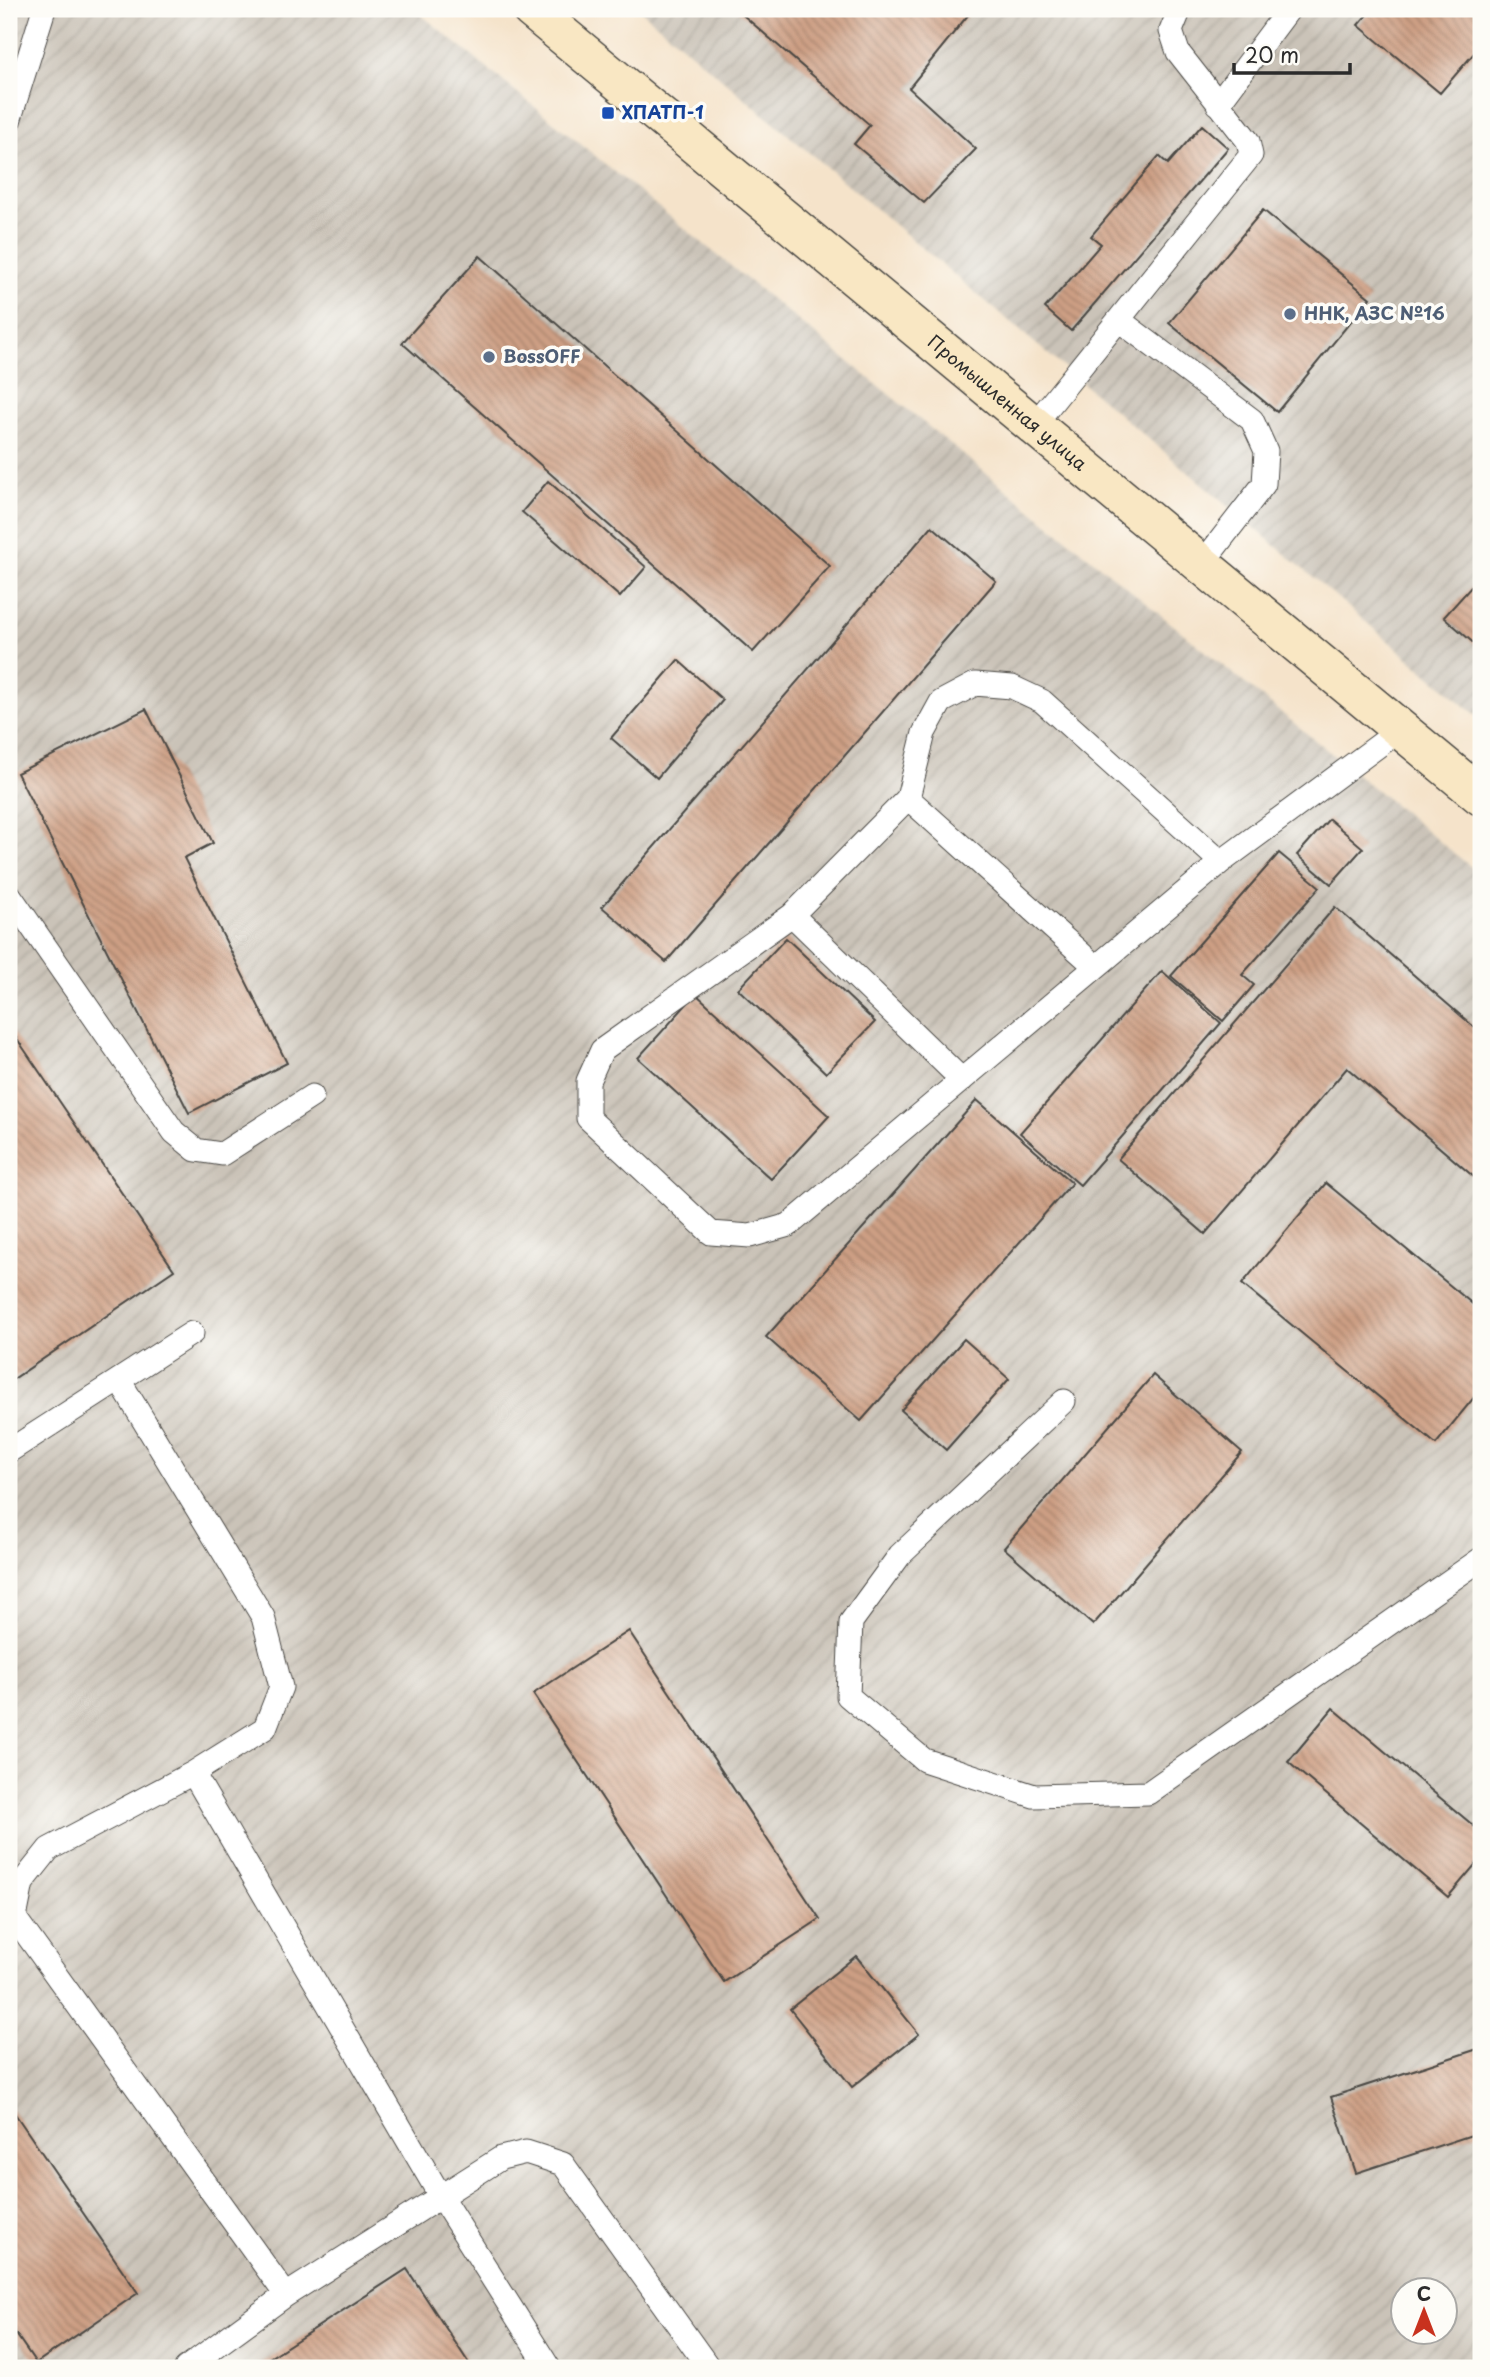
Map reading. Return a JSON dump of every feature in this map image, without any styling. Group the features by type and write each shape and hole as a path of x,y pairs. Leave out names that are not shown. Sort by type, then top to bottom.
{"street":[{"name":"Промышленная улица","path":"531,9 1481,796"}],"lane":[{"path":"9,121 44,9"},
{"path":"1034,425 1248,162 1251,148 1178,52 1171,31 1180,9"},
{"path":"1218,104 1289,9"},
{"path":"1119,320 1252,420 1266,451 1264,484 1202,564"},
{"path":"1221,862 1042,701 1012,687 975,684 941,702 924,733 908,798 792,915 602,1050 588,1081 589,1118 711,1233 750,1236 789,1225 1221,862 1401,729"},
{"path":"908,798 1096,967"},
{"path":"9,894 174,1132 196,1150 222,1154 312,1096"},
{"path":"792,915 962,1080"},
{"path":"9,1451 192,1333"},
{"path":"119,1380 263,1617 281,1688 265,1728 193,1773 49,1849 22,1883 15,1918 286,2295"},
{"path":"1064,1401 900,1555 851,1622 848,1696 923,1760 1034,1796 1148,1793 1481,1559"},
{"path":"193,1773 441,2197 549,2368"},
{"path":"187,2368 286,2295 501,2158 526,2152 563,2164 709,2368"}],"shaded area":[{"path":"9,9 414,9 1481,875 1481,2368 9,2368"},
{"path":"639,9 1481,9 1481,719"}],"building":[{"path":"736,9 973,9 909,88 976,149 924,203 854,144 870,125"},
{"path":"1372,9 1481,9 1481,45 1440,93 1358,25"},
{"path":"1202,125 1228,148 1071,331 1045,308 1101,244 1091,236 1159,156 1168,164"},
{"path":"1263,210 1370,298 1277,412 1169,323"},
{"path":"480,256 830,566 753,652 402,343"},
{"path":"548,481 646,567 620,597 522,512"},
{"path":"932,526 996,581 666,962 602,907"},
{"path":"1481,576 1481,643 1478,647 1444,617"},
{"path":"678,660 723,700 657,778 611,738"},
{"path":"146,709 213,843 184,858 287,1063 189,1113 17,773"},
{"path":"1329,819 1363,848 1331,884 1297,855"},
{"path":"1279,853 1320,887 1242,975 1254,985 1223,1021 1171,976"},
{"path":"1335,907 1481,1033 1481,1183 1347,1068 1205,1234 1118,1159"},
{"path":"786,938 875,1022 826,1073 738,989"},
{"path":"1162,971 1221,1023 1080,1185 1020,1133"},
{"path":"696,994 829,1116 771,1179 638,1058"},
{"path":"9,1027 174,1270 9,1382"},
{"path":"977,1100 1072,1183 861,1421 766,1337"},
{"path":"1326,1183 1481,1311 1481,1389 1436,1444 1242,1284"},
{"path":"964,1339 1009,1379 946,1450 901,1410"},
{"path":"1153,1375 1242,1452 1093,1625 1004,1548"},
{"path":"629,1631 820,1919 724,1982 533,1694"},
{"path":"1333,1708 1481,1832 1481,1858 1448,1897 1288,1762"},
{"path":"856,1956 919,2034 852,2087 790,2009"},
{"path":"1481,2048 1481,2132 1356,2173 1331,2097"},
{"path":"9,2105 138,2293 36,2363 9,2324"},
{"path":"407,2269 472,2368 254,2368"}],"place":[{"name":"ХПАТП-1","path":"608,113"},
{"name":"ННК, АЗС №16","path":"1290,314"},
{"name":"BossOFF","path":"489,357"}]}
